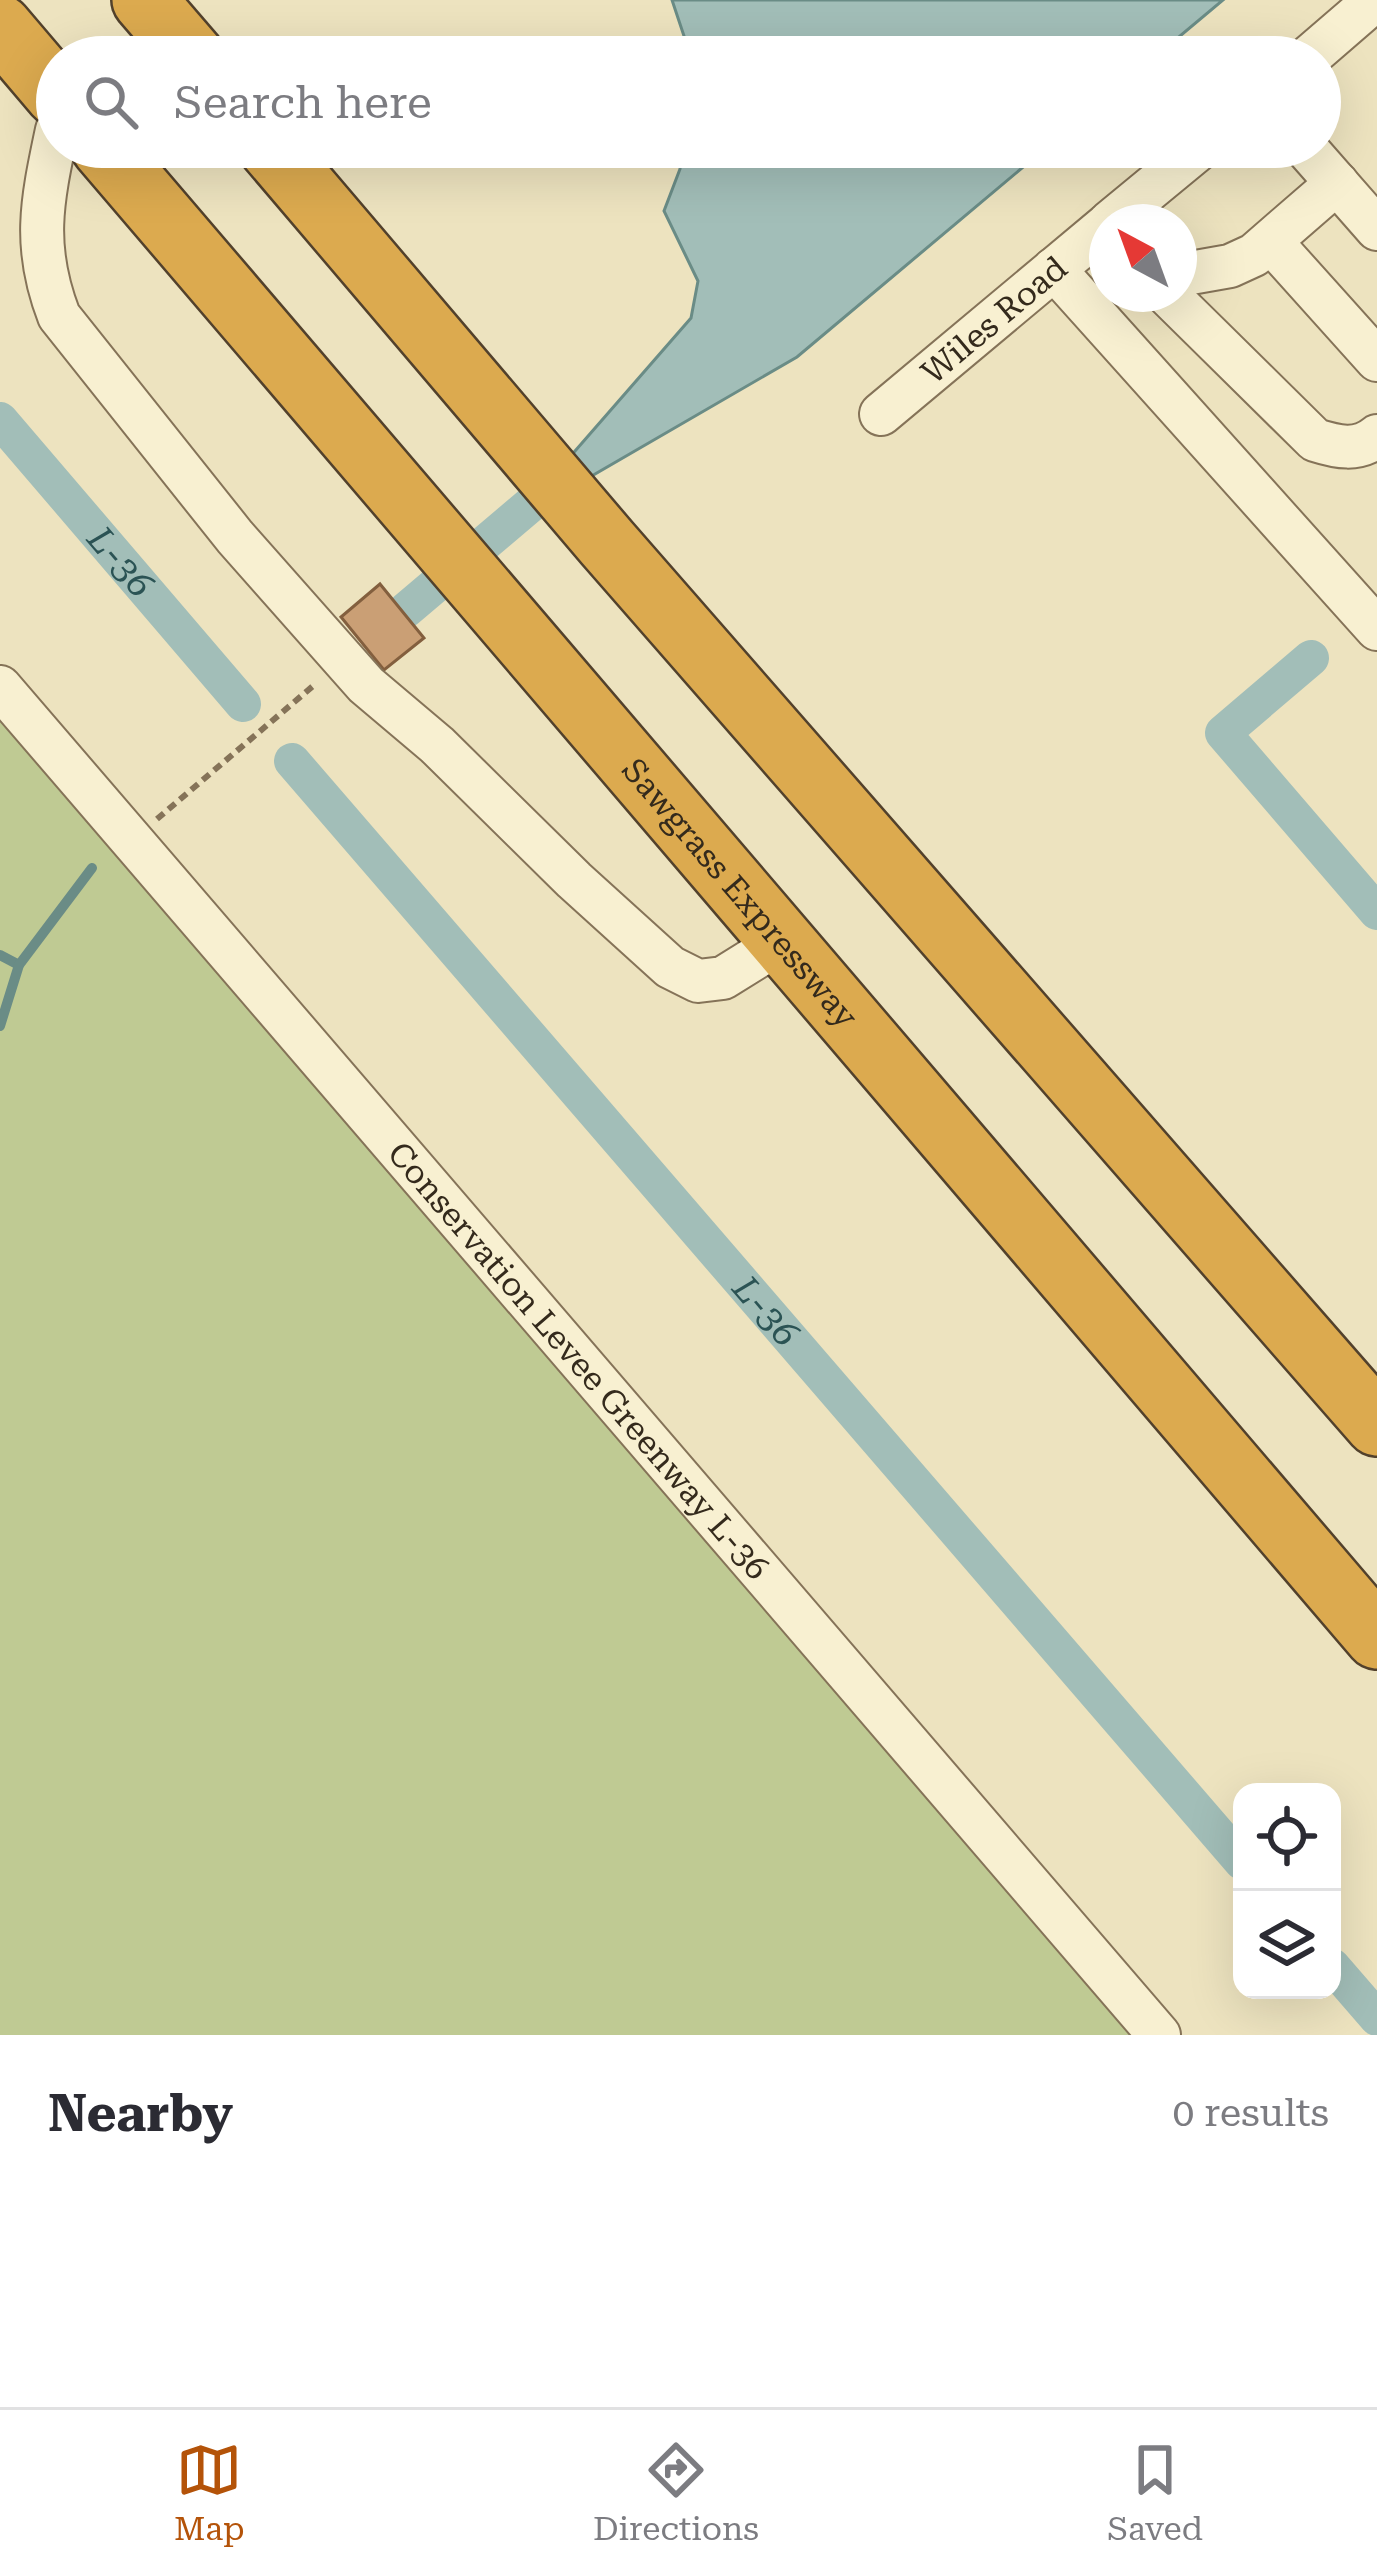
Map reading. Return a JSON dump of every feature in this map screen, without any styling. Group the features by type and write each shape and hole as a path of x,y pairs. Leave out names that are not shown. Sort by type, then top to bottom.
{"highway":[{"path":"144,0 175,36"},
{"path":"0,27 36,69"},
{"name":"Sawgrass Expressway","path":"121,168 1377,1637"},
{"path":"288,168 608,543 1377,1424"}],"street":[{"path":"1341,37 1369,20"},
{"path":"49,168 39,221 44,276 59,316 236,537 366,685 437,745 670,967 698,981 723,979 781,942"},
{"name":"Wiles Road","path":"1135,204 1177,168"},
{"path":"1324,168 1377,229"},
{"path":"1197,272 1230,266 1272,243 1337,183"},
{"name":"Wiles Road","path":"881,414 1089,242"},
{"path":"1272,243 1377,360"},
{"path":"1054,269 1377,629"},
{"path":"1110,332 1133,312"},
{"path":"1185,312 1316,440 1343,448 1371,442 1377,436"},
{"name":"Conservation Levee Greenway L-36","path":"0,687 1159,2035"}],"path":[{"path":"132,840 313,686"}],"green space":[{"path":"0,687 1159,2035 0,2035"}],"water":[{"path":"672,0 1223,0 1180,36 684,36"},
{"path":"1022,168 797,357 514,521 691,318 698,281 664,211 680,169"}],"building":[{"path":"380,584 424,638 384,670 341,617"}],"waterway":[{"name":"L-36","path":"0,420 243,704"},
{"path":"406,610 550,488"},
{"path":"1311,658 1223,733 1377,912"},
{"name":"L-36","path":"292,761 1233,1852"},
{"path":"0,1026 19,965 92,868"},
{"path":"0,955 19,965"},
{"name":"L-36","path":"1341,1976 1377,2018"}]}
